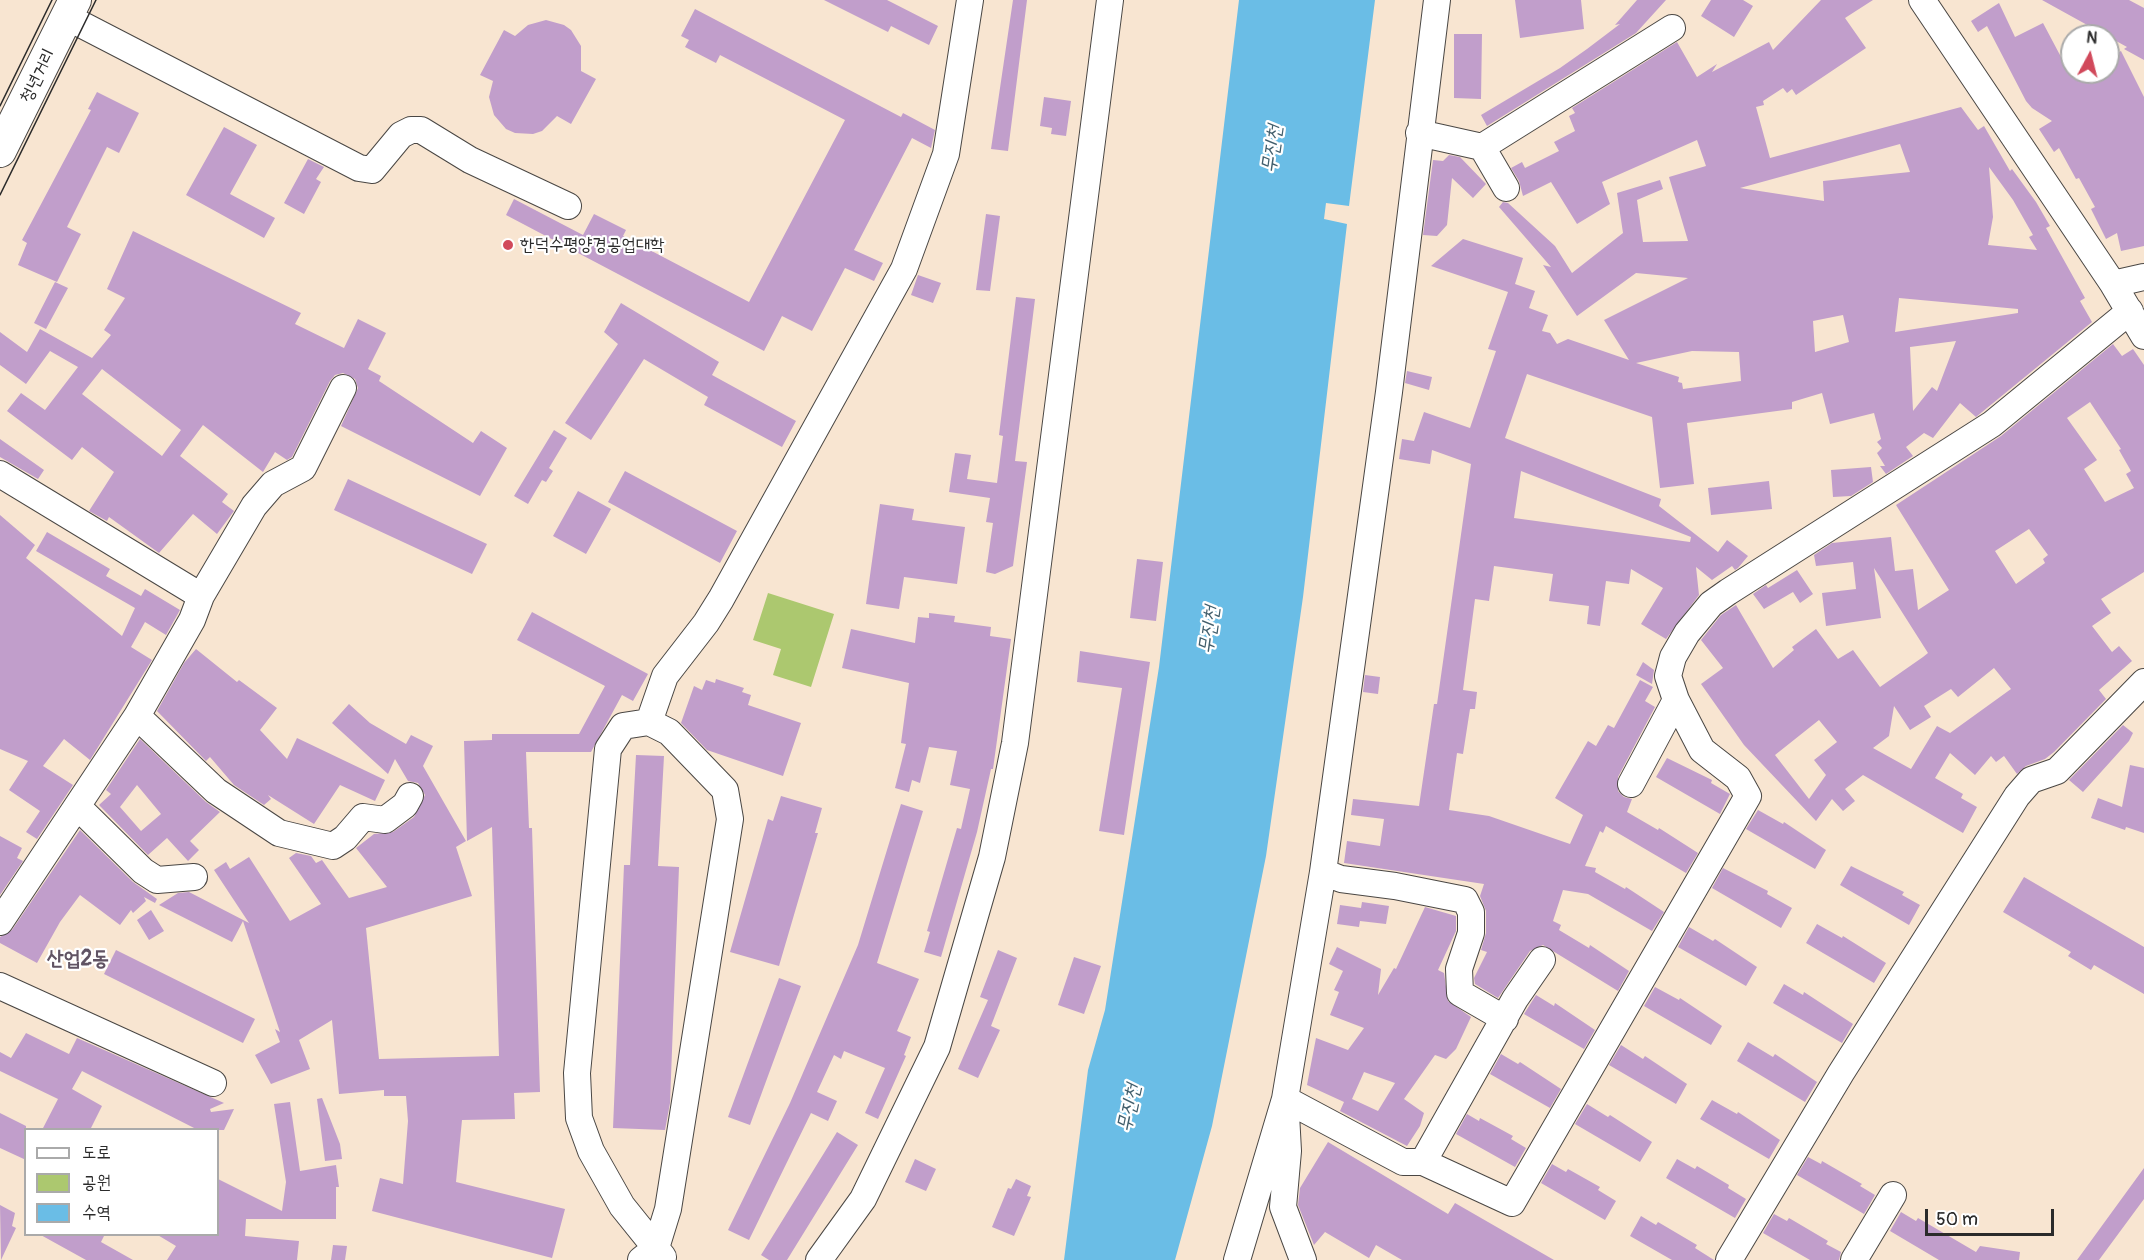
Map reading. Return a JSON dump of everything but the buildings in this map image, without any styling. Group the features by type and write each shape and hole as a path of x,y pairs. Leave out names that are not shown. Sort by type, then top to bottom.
{"main road":[{"name":"청년거리","path":"0,151 71,9"}],"street":[{"path":"649,722 665,676 722,599 904,268 946,154 970,0"},
{"path":"819,1260 862,1199 936,1047 993,854 1015,743 1110,0"},
{"path":"1237,1260 1285,1099 1323,873 1389,392 1437,0"},
{"path":"1922,0 2113,284 2144,336"},
{"path":"71,9 359,168 372,170 400,135 411,130 422,130 470,160 568,206"},
{"path":"1419,133 1482,147 1672,28"},
{"path":"1482,147 1506,188"},
{"path":"2113,284 2144,277"},
{"path":"1285,1099 1403,1162 1423,1162 1512,1203 1748,796 1738,778 1702,750 1676,700 1668,676 1672,657 1711,604 1992,424 2130,311"},
{"path":"0,922 137,716 192,620 201,596 264,492 273,484 303,468 344,388"},
{"path":"0,474 201,596"},
{"path":"1729,1260 1841,1072 2017,796 2031,780 2056,771 2144,682"},
{"path":"1631,784 1676,700"},
{"path":"137,716 216,791 255,820 279,833 333,846 345,838 363,818 385,820 405,805 410,796"},
{"path":"649,722 669,732 725,790 730,819 683,1127 668,1209 654,1256 591,1151 579,1118 577,1073 608,748 623,726 649,722"},
{"path":"77,806 143,871 157,880 194,877"},
{"path":"1323,873 1341,879 1406,888 1465,900 1471,912 1471,933 1459,969 1460,993 1504,1018"},
{"path":"1423,1162 1504,1018 1542,960"},
{"path":"0,986 213,1083"},
{"path":"1285,1099 1288,1151 1283,1207 1303,1260"},
{"path":"1854,1260 1893,1195"}],"green space":[{"path":"768,593 834,614 811,687 773,675 781,649 753,640"}],"water":[{"name":"무진천","path":"1239,0 1375,0 1349,206 1326,203 1324,219 1347,224 1303,597 1266,856 1212,1126 1175,1260 1064,1260 1088,1070 1105,1010 1159,667"}],"tram line":[{"path":"0,106 52,0"},
{"path":"0,195 96,0"}],"place":[{"name":"한덕수평양경공업대학","path":"508,245"}],"district":[{"name":"산업2동","path":"78,960"}]}
